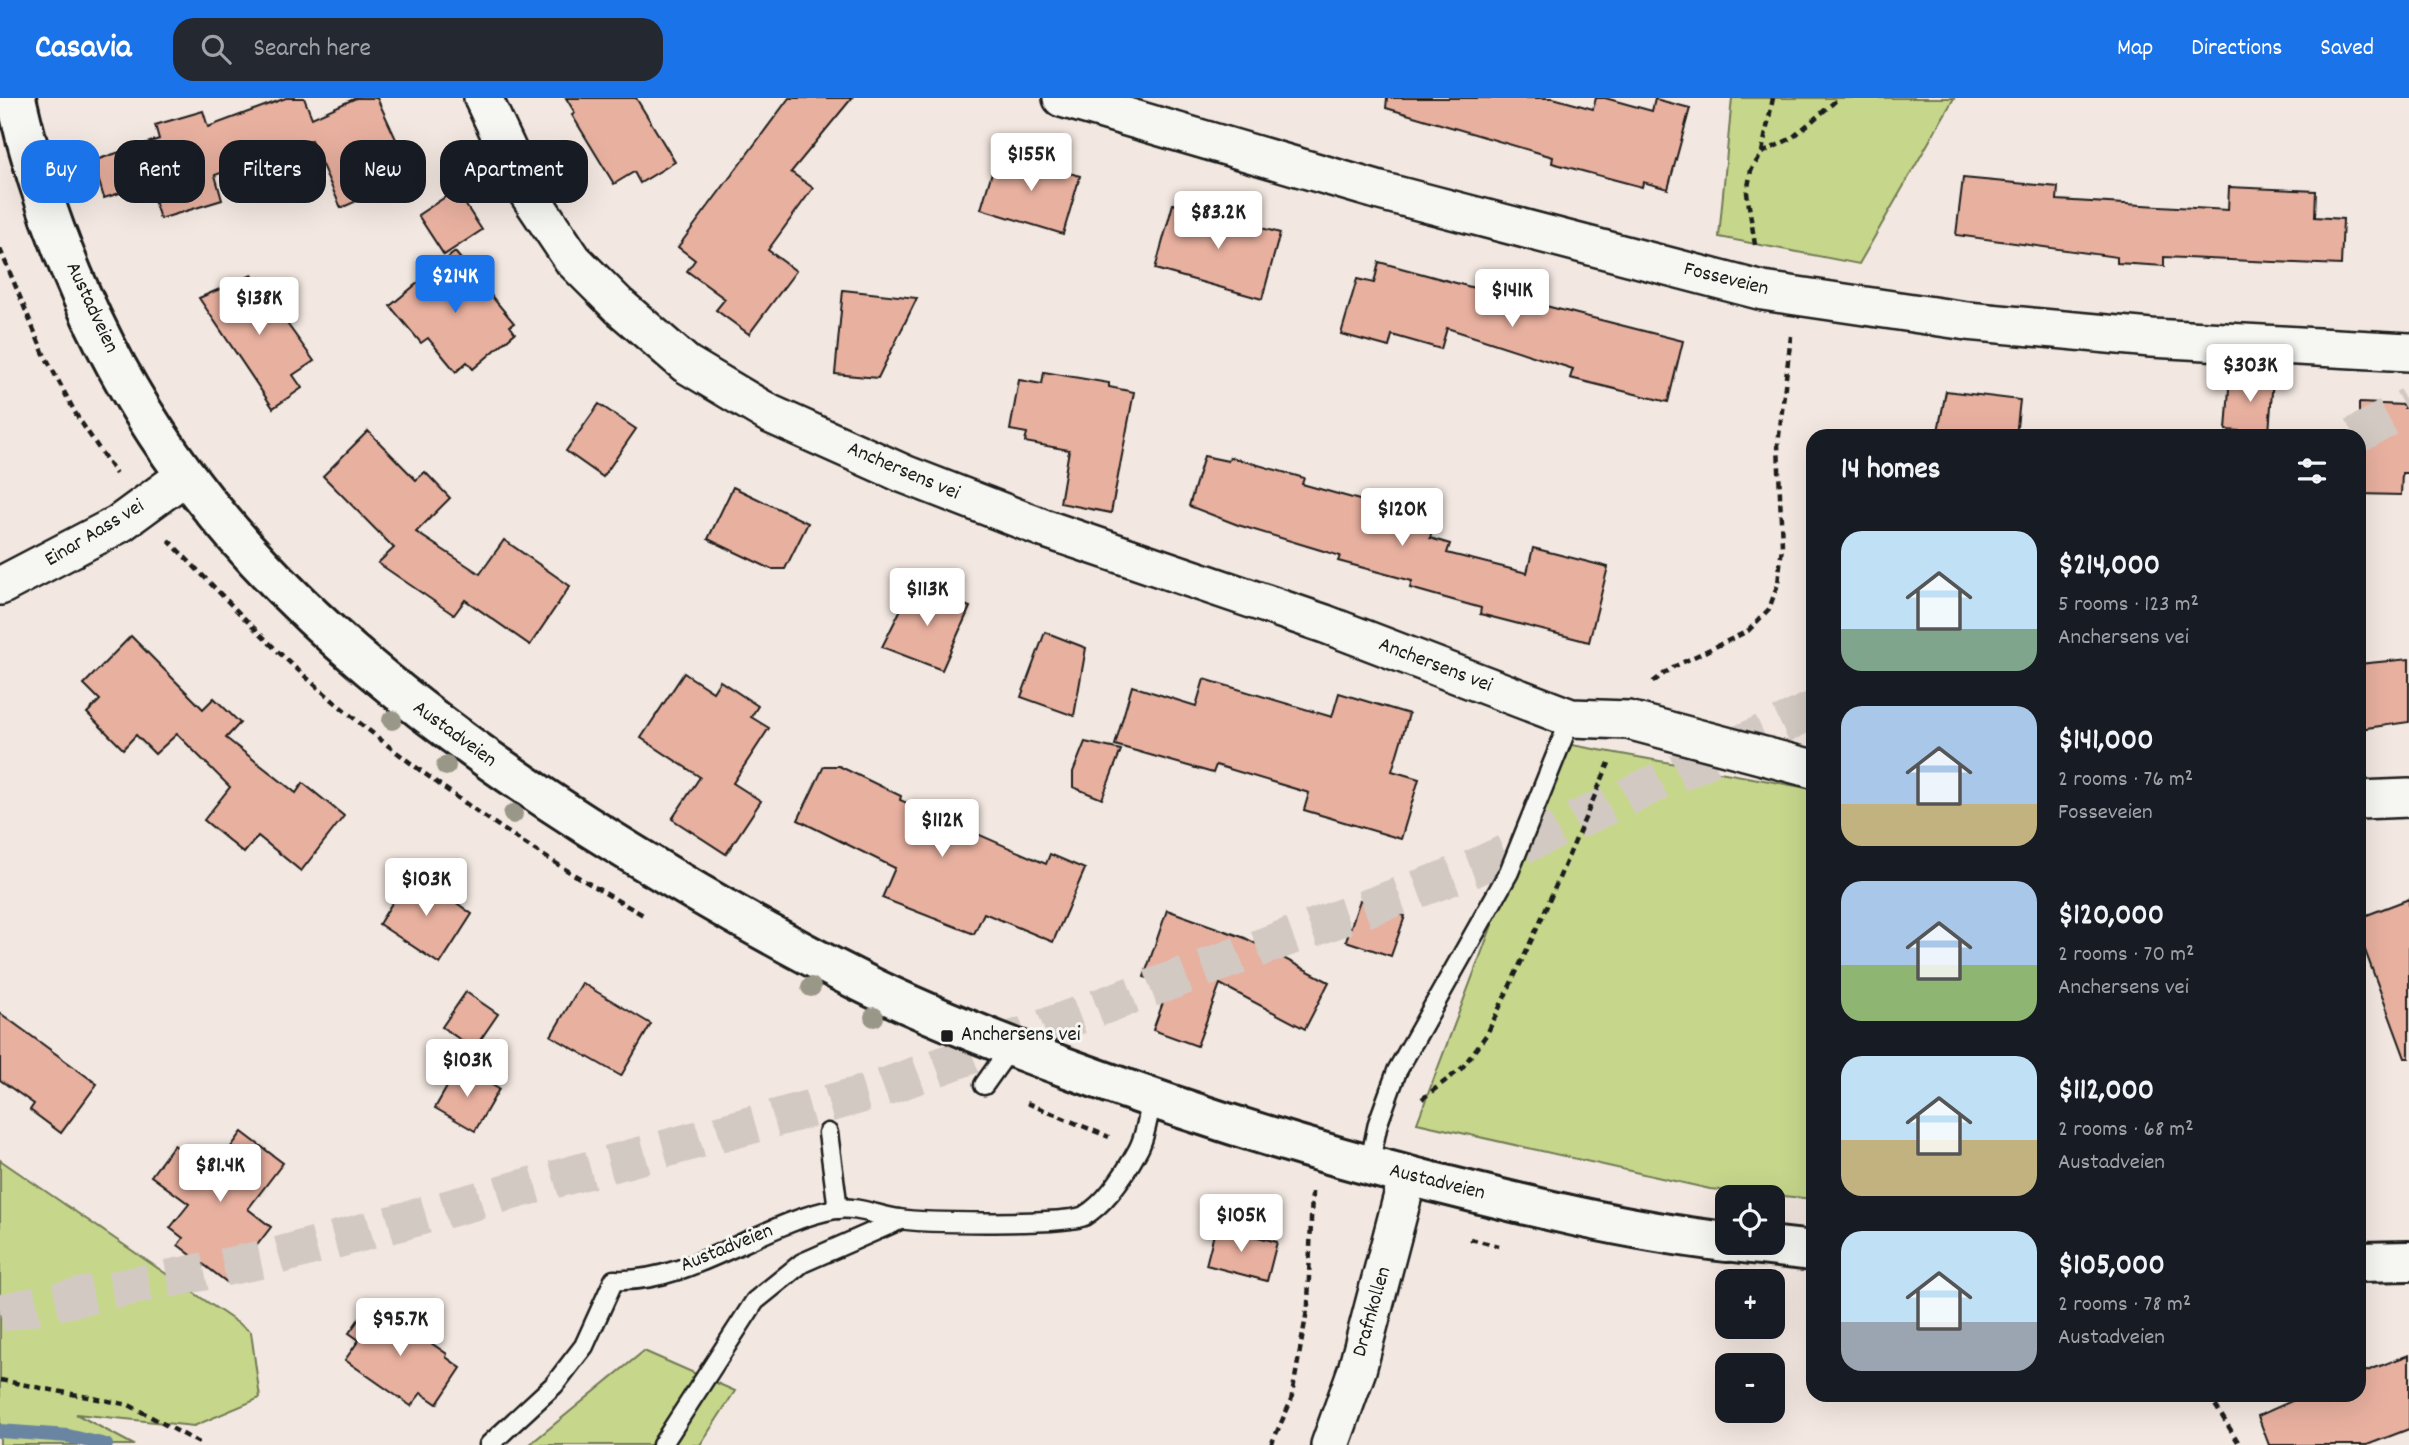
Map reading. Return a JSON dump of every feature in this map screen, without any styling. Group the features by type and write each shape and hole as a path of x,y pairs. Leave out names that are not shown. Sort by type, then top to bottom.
{"main road":[{"name":"Austadveien","path":"16,98 54,224 92,318 144,415 186,475 238,539 344,646 408,701 511,776 666,876 863,983 1012,1047 1213,1121 1369,1166 1576,1218 1715,1240"},
{"path":"1785,1248 1806,1250"},
{"path":"2366,1262 2409,1262"}],"street":[{"name":"Anchersens vei","path":"483,98 526,190 573,260 619,306 686,364 770,414 904,474 1018,518 1325,624 1572,718 1628,720 1806,767"},
{"name":"Fosseveien","path":"1062,98 1380,191 1780,294 1967,321 2151,338 2409,352"},
{"name":"Einar Aass vei","path":"0,586 119,524 186,475"},
{"path":"2366,800 2409,799"},
{"name":"Drafnkollen","path":"1330,1445 1357,1370 1408,1176"}],"lane":[{"path":"1369,1166 1378,1123 1396,1071 1508,872 1572,718"},
{"path":"984,1085 1012,1047"},
{"name":"Austadveien","path":"489,1445 554,1385 584,1346 614,1280 660,1276 800,1220 838,1209 863,1210 901,1220 1054,1223 1083,1216 1104,1198 1139,1149 1152,1099"},
{"path":"828,1133 838,1209"},
{"path":"662,1445 755,1301 802,1263 901,1220"}],"path":[{"path":"1378,1123 1426,1097 1462,1068 1487,1034 1540,922 1628,720 1645,688 1674,667 1748,631 1769,609 1778,583 1782,546 1778,444 1780,294 1746,193 1751,170 1762,153 1773,98"},
{"path":"1762,153 1791,138 1839,98"},
{"path":"0,248 43,352 77,416 118,478"},
{"path":"1271,1445 1291,1401 1308,1305 1311,1186"},
{"path":"0,1380 130,1405 203,1445"},
{"path":"2213,1402 2240,1445"}],"green space":[{"path":"1732,98 1954,98 1859,264 1719,237"},
{"path":"1561,743 1806,788 1806,1198 1785,1196 1785,1185 1715,1185 1715,1189 1417,1123"},
{"path":"0,1160 251,1332 260,1398 194,1426 76,1414 134,1445 0,1445"},
{"path":"644,1351 735,1391 700,1445 529,1445"}],"building":[{"path":"286,98 304,98 312,118 356,98 377,98 396,140 340,140 340,203 352,203 341,208 326,174 326,140 219,140 219,174 215,175 219,201 160,219 155,203 205,203 205,140 156,140 159,139 155,125 203,111 208,127"},
{"path":"566,98 636,98 675,162 640,183 634,172 614,184 572,115 575,113"},
{"path":"789,98 852,98 791,172 813,188 768,250 796,271 749,334 716,310 725,299 687,271 695,260 678,247"},
{"path":"1387,98 1553,98 1593,109 1596,98 1605,98 1652,111 1655,99 1690,108 1668,189 1643,182 1642,187 1552,163 1553,157 1386,108"},
{"path":"998,152 1080,176 1063,234 981,209"},
{"path":"114,154 114,195 104,198 100,185 100,159"},
{"path":"1963,178 2058,187 2057,200 2228,210 2229,187 2316,191 2315,217 2343,219 2341,265 2164,257 2164,266 2117,263 2117,257 1956,235"},
{"path":"440,201 440,203 464,203 482,230 444,255 418,215"},
{"path":"1173,204 1280,233 1262,299 1155,269"},
{"path":"455,252 514,323 510,326 515,333 473,369 467,362 456,372 428,338 421,343 390,306"},
{"path":"1379,262 1489,292 1492,283 1544,299 1542,305 1683,341 1668,402 1570,378 1573,369 1447,328 1441,349 1392,335 1389,347 1341,334 1357,279 1374,283"},
{"path":"252,275 314,361 293,375 302,388 273,408 199,298"},
{"path":"843,290 917,298 878,378 835,374"},
{"path":"1044,372 1109,383 1109,387 1134,392 1111,513 1060,503 1069,450 1025,442 1027,433 1010,430 1019,380 1042,384"},
{"path":"2230,375 2273,378 2269,429 2226,429"},
{"path":"1946,391 2020,400 2017,429 1938,429"},
{"path":"2359,403 2404,405 2404,408 2409,408 2409,473 2402,473 2401,495 2366,494 2366,429 2359,429"},
{"path":"599,404 636,429 603,477 566,451"},
{"path":"368,431 416,480 425,472 450,498 416,532 480,574 504,540 570,586 530,645 465,600 454,615 378,563 394,548 323,476"},
{"path":"1204,456 1228,461 1230,457 1304,478 1302,484 1435,521 1430,538 1450,544 1447,553 1527,573 1533,548 1608,567 1589,642 1480,614 1481,608 1410,588 1412,581 1338,561 1340,556 1238,525 1189,506"},
{"path":"733,487 808,523 785,569 771,569 708,539"},
{"path":"921,588 970,607 942,670 882,647 910,591 918,594"},
{"path":"1045,632 1086,648 1074,716 1021,697"},
{"path":"131,636 203,709 214,698 240,723 226,738 296,793 303,783 344,816 301,871 258,836 244,853 204,820 230,787 177,734 155,754 136,735 123,749 87,713 100,700 84,684"},
{"path":"2409,659 2409,722 2366,728 2366,663"},
{"path":"684,673 713,692 720,681 758,706 751,717 769,728 733,783 761,801 726,854 672,819 700,777 641,738"},
{"path":"1204,679 1332,717 1339,693 1409,714 1392,771 1419,779 1401,839 1304,810 1309,793 1216,765 1213,773 1115,745 1132,686 1196,706"},
{"path":"1085,742 1121,750 1102,799 1073,787 1073,772"},
{"path":"824,766 839,766 901,796 900,800 1046,864 1050,854 1085,869 1053,942 984,913 974,934 882,898 895,868 798,820"},
{"path":"412,871 472,914 440,964 379,924"},
{"path":"2409,899 2409,1058 2405,1058 2366,953 2366,915"},
{"path":"1360,900 1405,916 1391,956 1346,941"},
{"path":"1167,910 1245,938 1329,982 1305,1029 1220,984 1197,1046 1153,1030 1169,986 1144,977"},
{"path":"582,983 651,1024 621,1076 551,1036"},
{"path":"466,992 498,1014 474,1049 442,1027"},
{"path":"0,1013 97,1084 61,1133 30,1110 34,1104 0,1080"},
{"path":"459,1066 499,1089 475,1131 435,1108"},
{"path":"242,1132 283,1163 248,1209 271,1227 228,1283 178,1245 183,1238 170,1228 189,1204 151,1176 174,1145 211,1174"},
{"path":"1216,1226 1277,1242 1267,1281 1206,1265"},
{"path":"371,1302 447,1354 446,1357 461,1368 437,1404 421,1393 411,1406 345,1360 359,1340 349,1333"},
{"path":"2409,1355 2409,1429 2367,1445 2269,1445 2258,1416 2289,1402 2366,1402 2366,1371"}],"waterway":[{"path":"0,1431 68,1436 106,1445"}],"tunnel":[{"path":"2366,430 2409,406"},
{"path":"0,1313 270,1258 874,1091 1472,869 1806,713"}],"place":[{"name":"Anchersens vei","path":"947,1036"}]}
